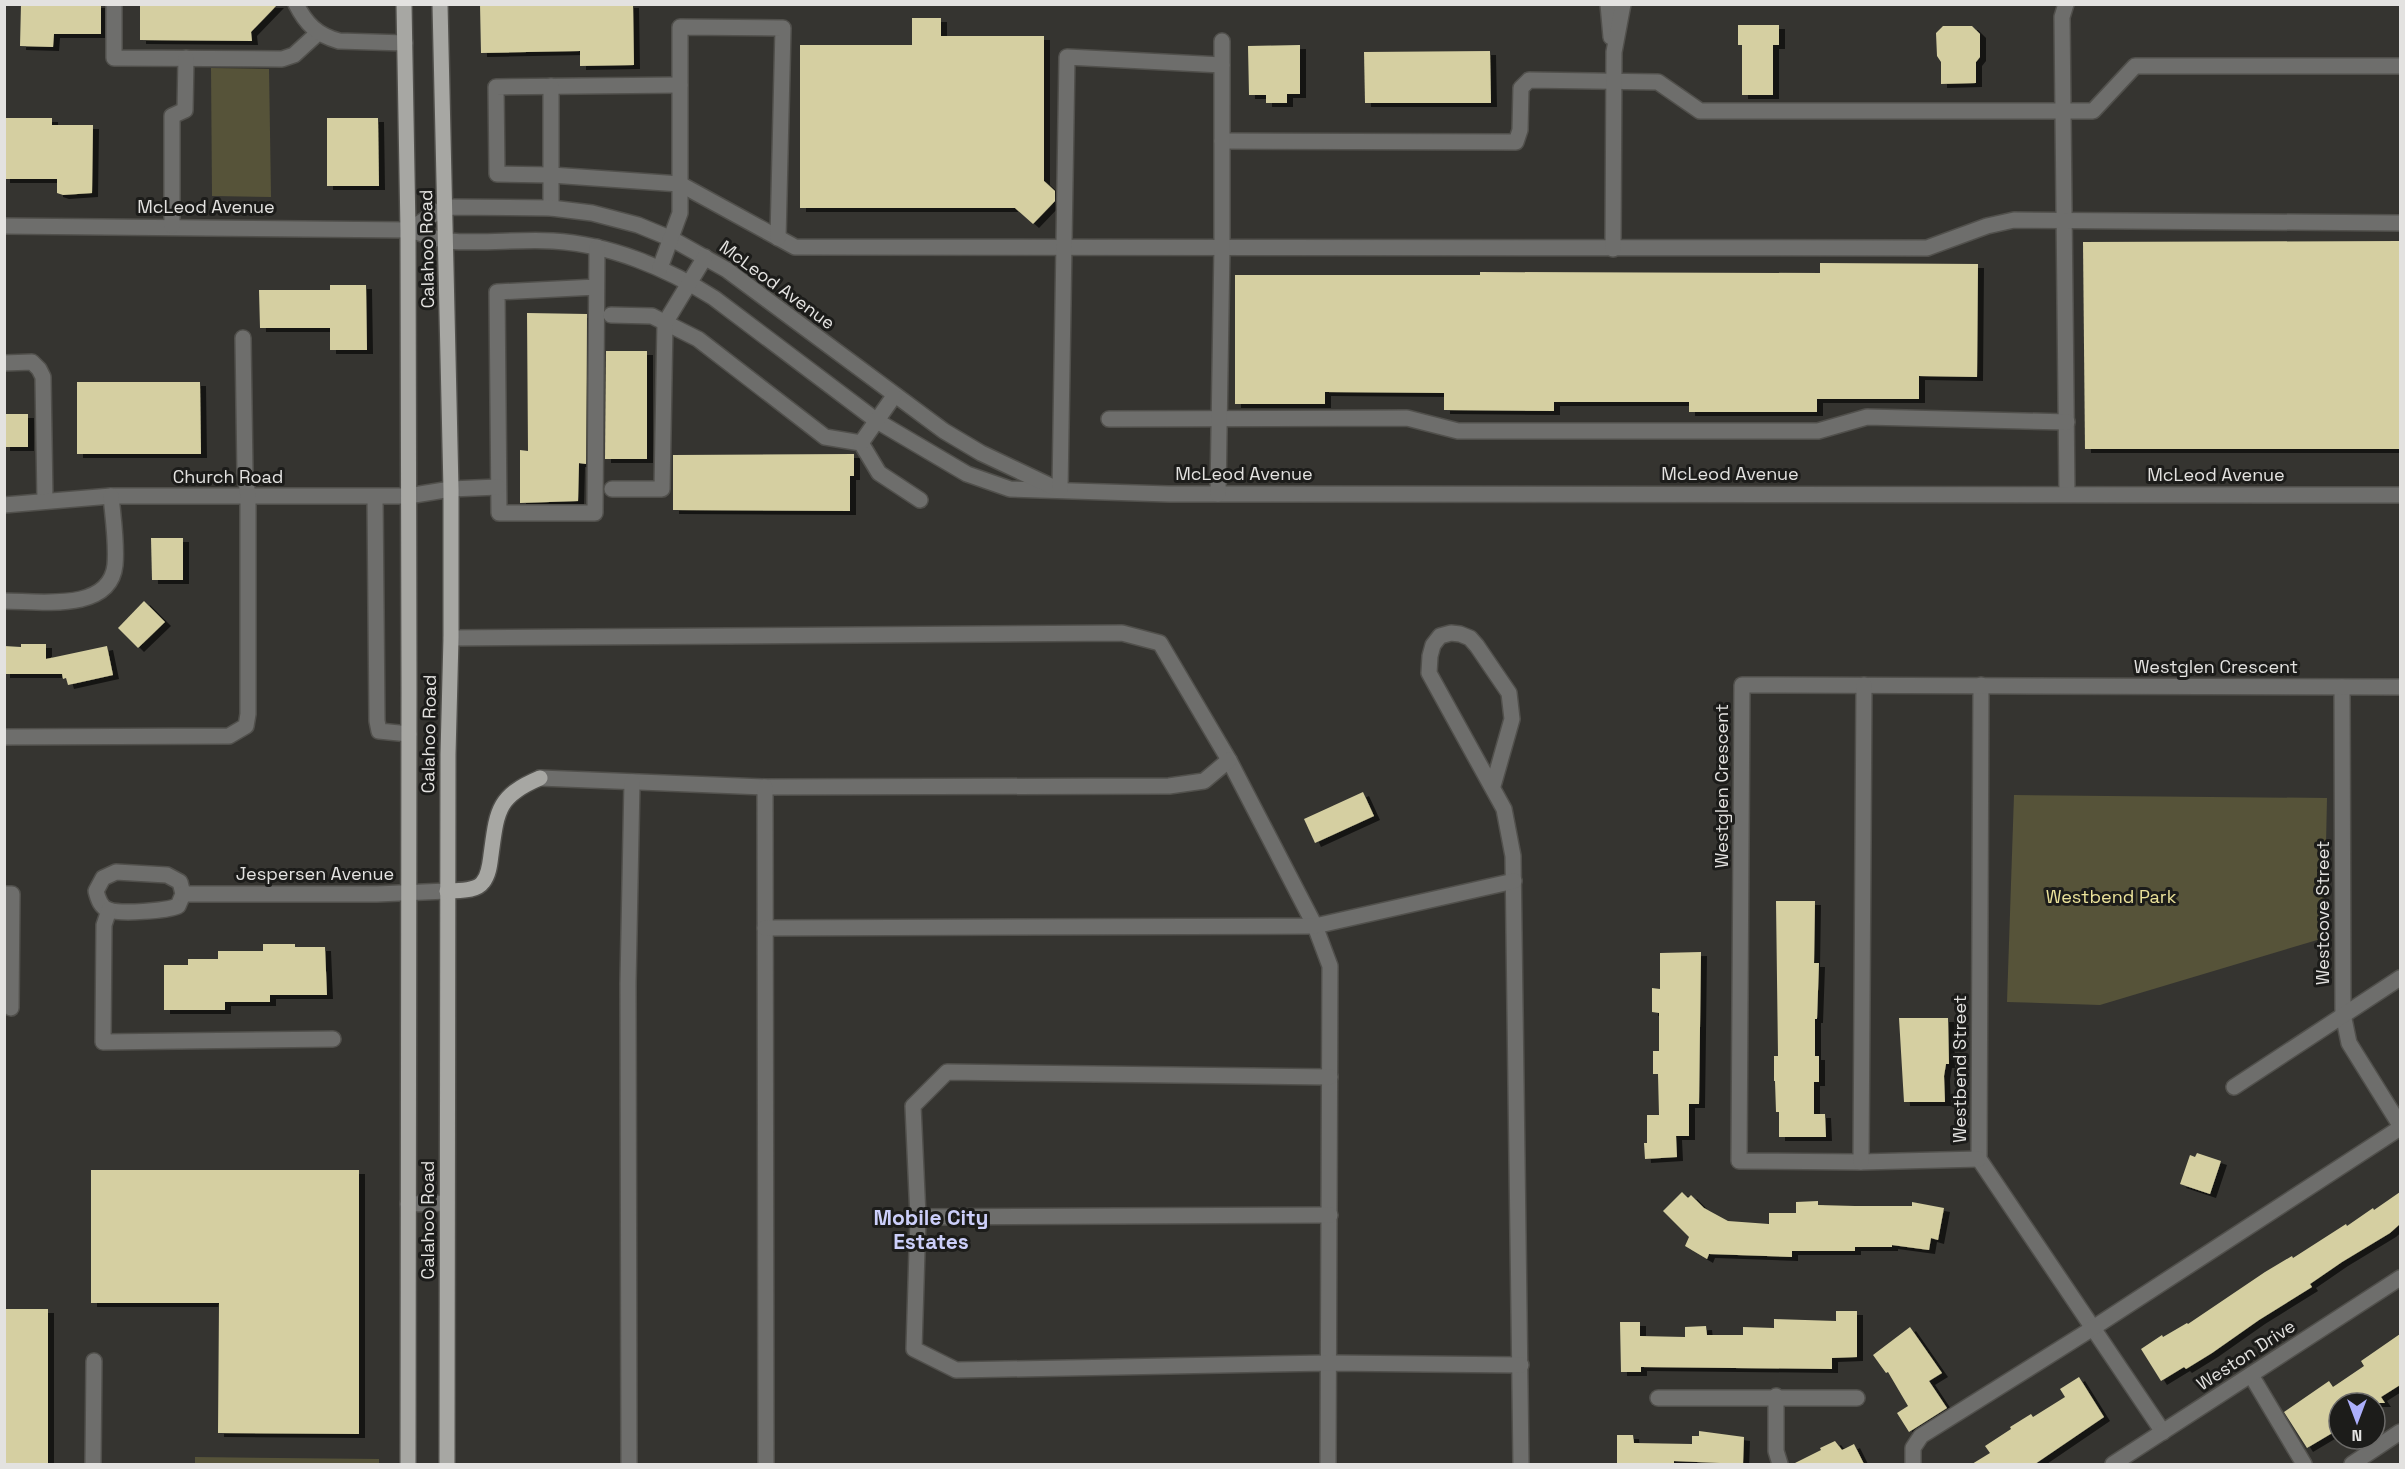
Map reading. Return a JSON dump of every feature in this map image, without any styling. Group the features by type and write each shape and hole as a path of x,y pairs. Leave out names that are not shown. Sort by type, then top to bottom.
{"main road":[{"name":"Calahoo Road","path":"404,4 408,230 408,1464"},
{"name":"Calahoo Road","path":"440,4 451,489 447,891 447,1464"},
{"path":"447,891 474,888 483,883 490,866 497,816 505,801 518,787 540,777"}],"street":[{"path":"114,4 114,58 282,59 294,55 318,33"},
{"path":"296,4 303,17 318,33 339,41 405,43"},
{"path":"1608,4 1614,52"},
{"path":"1613,249 1614,52 1623,4"},
{"path":"2062,9 2067,494"},
{"path":"660,268 680,213 680,27 783,28 778,238"},
{"path":"1218,494 1222,247 1222,41"},
{"path":"1060,490 1067,57 1222,65"},
{"path":"172,226 172,116 185,110 186,58"},
{"path":"1222,141 1516,142 1520,130 1521,88 1529,80 1658,82 1700,111 2093,111 2135,66 2400,66"},
{"path":"680,85 496,87 497,174 551,175 680,184 795,247 1927,248 1988,226 2014,220 2400,223"},
{"path":"551,86 551,208"},
{"path":"408,230 446,207"},
{"name":"McLeod Avenue","path":"446,207 551,208 592,213 639,225 672,239 727,270 944,431 981,453 1021,469 1060,490"},
{"name":"McLeod Avenue","path":"4,226 408,230 446,241 553,241 597,247 660,268 688,282 714,298 877,421 967,474 1010,489 1101,493 1218,494 2400,495"},
{"path":"596,287 497,292 499,513 595,513 597,247"},
{"path":"612,489 663,489 665,323 705,256"},
{"path":"611,315 652,316 698,339 825,437 861,443 879,473 920,500"},
{"path":"4,736 229,736 246,726 248,714 248,497 244,473 243,338"},
{"path":"4,363 32,362 43,377 45,501"},
{"path":"861,443 894,396"},
{"path":"1109,419 1407,418 1458,431 1818,431 1866,417 2067,422"},
{"name":"Church Road","path":"4,505 111,496 408,496 451,489 498,487"},
{"path":"4,602 79,601 93,597 103,588 111,578 115,566 111,496"},
{"name":"Calahoo Road","path":"375,497 377,721 379,731 409,734"},
{"path":"451,638 1122,633 1160,643 1229,760 1315,926 1330,966 1328,1464"},
{"path":"1492,786 1512,719 1509,693 1470,638 1450,633 1440,636 1433,645 1429,673 1504,809 1509,831 1514,881 1521,1464"},
{"name":"Westglen Crescent","path":"1979,1159 1862,1162 1739,1161 1742,685 2400,687"},
{"path":"1862,1162 1864,685"},
{"name":"Westbend Street","path":"1980,685 1979,1159 2163,1432"},
{"name":"Westcove Street","path":"2342,687 2343,1014 2349,1043 2400,1126"},
{"path":"540,777 765,787 1169,786 1204,781 1229,760"},
{"path":"628,1464 628,983 632,782"},
{"path":"765,787 766,1464"},
{"path":"116,872 167,875 180,882 183,894 178,906 166,911 110,910 99,903 96,891 103,878 116,872"},
{"path":"765,928 1315,926 1514,881"},
{"name":"Jespersen Avenue","path":"183,894 447,891"},
{"path":"4,894 12,894 11,1008"},
{"path":"110,910 104,925 103,1042 333,1039"},
{"path":"2234,1087 2400,978"},
{"path":"1330,1077 947,1072 913,1106 918,1217 914,1350 956,1370 1330,1364 1521,1365"},
{"path":"1913,1464 1913,1448 1922,1436 2093,1328 2400,1126"},
{"path":"408,1204 447,1203"},
{"path":"918,1217 1330,1215"},
{"name":"Weston Drive","path":"2113,1464 2400,1278"},
{"path":"93,1464 94,1361"},
{"path":"2251,1376 2304,1464"},
{"path":"1776,1396 1776,1451 1780,1464"},
{"path":"1658,1398 1776,1396 1857,1398"},
{"path":"2352,1464 2400,1432"}],"green space":[{"path":"211,68 269,69 271,197 212,196"},
{"name":"Westbend Park","path":"2014,795 2327,798 2324,938 2100,1005 2007,1002"},
{"path":"195,1457 379,1459 379,1464 195,1464"}],"building":[{"path":"21,4 101,4 101,34 54,34 53,47 20,46"},
{"path":"140,4 278,4 251,32 252,41 140,40"},
{"path":"480,4 633,4 634,65 580,66 580,51 481,53"},
{"path":"912,18 941,18 941,36 1044,36 1044,181 1055,191 1055,201 1033,224 1015,208 800,208 800,45 912,45"},
{"path":"1738,25 1779,25 1779,45 1773,45 1773,95 1742,95 1742,45 1738,45"},
{"path":"1943,26 1972,26 1980,34 1980,57 1976,62 1976,83 1941,84 1941,62 1937,56 1936,33"},
{"path":"1300,45 1300,94 1287,94 1287,103 1266,103 1266,95 1249,95 1248,46"},
{"path":"1490,51 1491,103 1365,103 1364,52"},
{"path":"4,118 52,118 52,125 93,125 92,193 63,195 57,193 57,179 4,179"},
{"path":"327,118 378,118 379,186 327,186"},
{"path":"2400,241 2400,449 2085,449 2083,242"},
{"path":"1820,263 1978,264 1977,377 1919,376 1919,399 1817,399 1817,412 1689,412 1689,402 1554,402 1554,411 1444,410 1444,393 1325,392 1325,404 1235,404 1235,275 1480,275 1480,272 1820,273"},
{"path":"330,285 366,285 367,350 330,350 330,328 260,328 259,290 330,290"},
{"path":"527,313 587,314 586,464 579,463 578,501 520,503 520,450 528,451"},
{"path":"606,351 647,351 647,459 605,459"},
{"path":"77,382 200,382 201,454 77,454"},
{"path":"4,414 28,414 28,447 4,447"},
{"path":"854,454 854,476 850,476 850,511 673,510 673,455"},
{"path":"151,538 183,538 183,580 152,580"},
{"path":"144,601 165,622 138,648 118,628"},
{"path":"21,644 46,644 46,659 107,646 113,675 68,685 62,674 4,674 4,646 21,647"},
{"path":"1363,792 1374,816 1315,843 1304,819"},
{"path":"1776,901 1815,901 1814,963 1819,963 1815,1056 1819,1056 1819,1082 1814,1082 1814,1114 1825,1114 1826,1137 1779,1137 1779,1112 1776,1112 1774,1081 1774,1056 1778,1056"},
{"path":"263,944 325,947 327,995 270,995 270,1002 225,1002 225,1010 164,1010 164,965 188,965 188,959 218,959 218,951 263,951"},
{"path":"1701,952 1699,1104 1689,1104 1689,1136 1676,1136 1677,1157 1645,1159 1647,1115 1659,1115 1658,1074 1653,1074 1653,1051 1659,1051 1659,1013 1652,1012 1652,988 1660,989 1660,953"},
{"path":"1899,1018 1948,1018 1949,1064 1946,1064 1944,1076 1945,1102 1904,1102"},
{"path":"2197,1153 2221,1161 2210,1194 2180,1184 2190,1155 2195,1157"},
{"path":"91,1170 359,1170 359,1434 218,1433 219,1303 91,1303"},
{"path":"1682,1192 1688,1198 1691,1195 1704,1208 1728,1221 1769,1224 1769,1213 1796,1213 1796,1202 1818,1201 1818,1205 1912,1206 1912,1202 1944,1208 1938,1240 1931,1238 1929,1250 1892,1245 1892,1247 1855,1247 1855,1251 1792,1251 1792,1257 1709,1254 1707,1259 1685,1246 1689,1237 1663,1211"},
{"path":"2400,1192 2400,1224 2390,1233 2342,1262 2310,1284 2312,1287 2212,1353 2161,1381 2141,1349 2162,1335 2163,1337 2188,1324 2265,1272 2292,1256 2293,1258 2346,1224 2347,1226 2373,1208 2374,1210"},
{"path":"4,1309 48,1309 48,1464 4,1464"},
{"path":"1836,1311 1857,1311 1857,1357 1832,1358 1832,1369 1641,1367 1641,1372 1621,1372 1620,1322 1640,1322 1640,1336 1685,1337 1685,1327 1706,1326 1707,1335 1743,1335 1743,1327 1774,1328 1774,1319 1836,1321"},
{"path":"1910,1327 1942,1373 1929,1381 1947,1408 1909,1432 1897,1413 1908,1406 1888,1372 1886,1373 1873,1355"},
{"path":"2400,1334 2400,1385 2387,1393 2387,1391 2327,1391 2327,1436 2307,1448 2284,1412 2329,1381 2333,1387 2364,1366 2361,1361"},
{"path":"2079,1377 2104,1417 2035,1464 1972,1464 1990,1453 1985,1446 2011,1429 2010,1427 2031,1414 2033,1417 2065,1397 2060,1389"},
{"path":"1699,1431 1744,1437 1743,1464 1674,1461 1674,1464 1617,1464 1617,1435 1633,1435 1634,1443 1692,1444 1692,1436 1699,1436"},
{"path":"1835,1441 1842,1450 1854,1444 1864,1464 1793,1464 1821,1450 1820,1448"}],"district":[{"name":"Mobile City Estates","path":"931,1230"}]}
